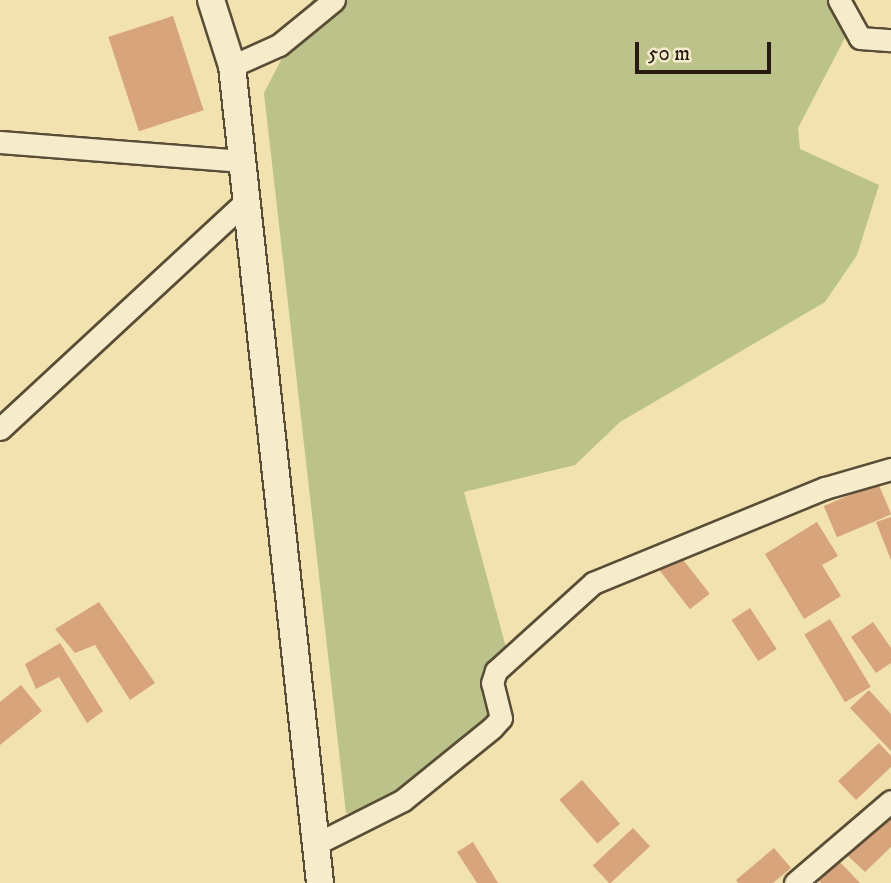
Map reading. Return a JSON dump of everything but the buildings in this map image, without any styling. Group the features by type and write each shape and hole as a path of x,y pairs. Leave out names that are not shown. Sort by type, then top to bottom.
{"street":[{"path":"211,0 232,66 320,883"},
{"path":"232,66 279,46 334,0"},
{"path":"839,0 847,8 860,38 891,40"},
{"path":"0,142 242,161"},
{"path":"0,429 246,201"},
{"path":"316,844 403,800 492,728 501,718 492,683 496,671 593,583 825,488 891,469"},
{"path":"795,883 891,801"}],"green space":[{"path":"312,0 835,0 848,32 798,128 800,149 879,185 857,255 825,302 620,422 575,465 464,492 508,655 497,714 377,810 346,813 264,93"}]}
